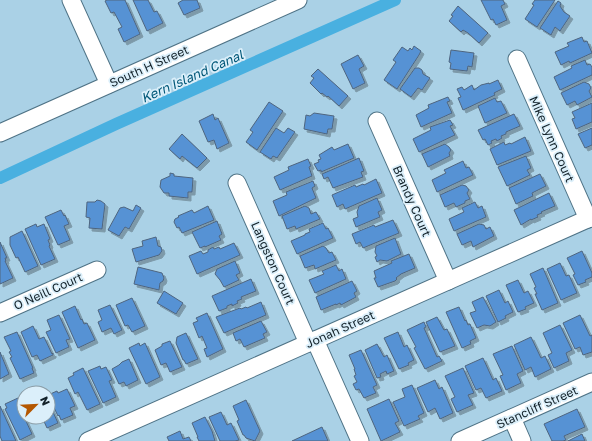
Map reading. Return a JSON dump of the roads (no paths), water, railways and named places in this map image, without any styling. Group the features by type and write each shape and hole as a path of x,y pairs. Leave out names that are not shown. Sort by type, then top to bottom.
{"street":[{"path":"71,0 109,84"},
{"name":"South H Street","path":"0,133 298,0"},
{"name":"Mike Lynn Court","path":"516,59 590,218"},
{"name":"Brandy Court","path":"377,121 448,281"},
{"name":"Langston Court","path":"237,183 360,441"},
{"name":"Jonah Street","path":"88,441 590,218"},
{"name":"O Neill Court","path":"0,313 97,270"},
{"name":"Stancliff Street","path":"460,441 592,382"},
{"path":"512,418 522,441"}],"waterway":[{"name":"Kern Island Canal","path":"0,178 116,124 395,0"}]}
